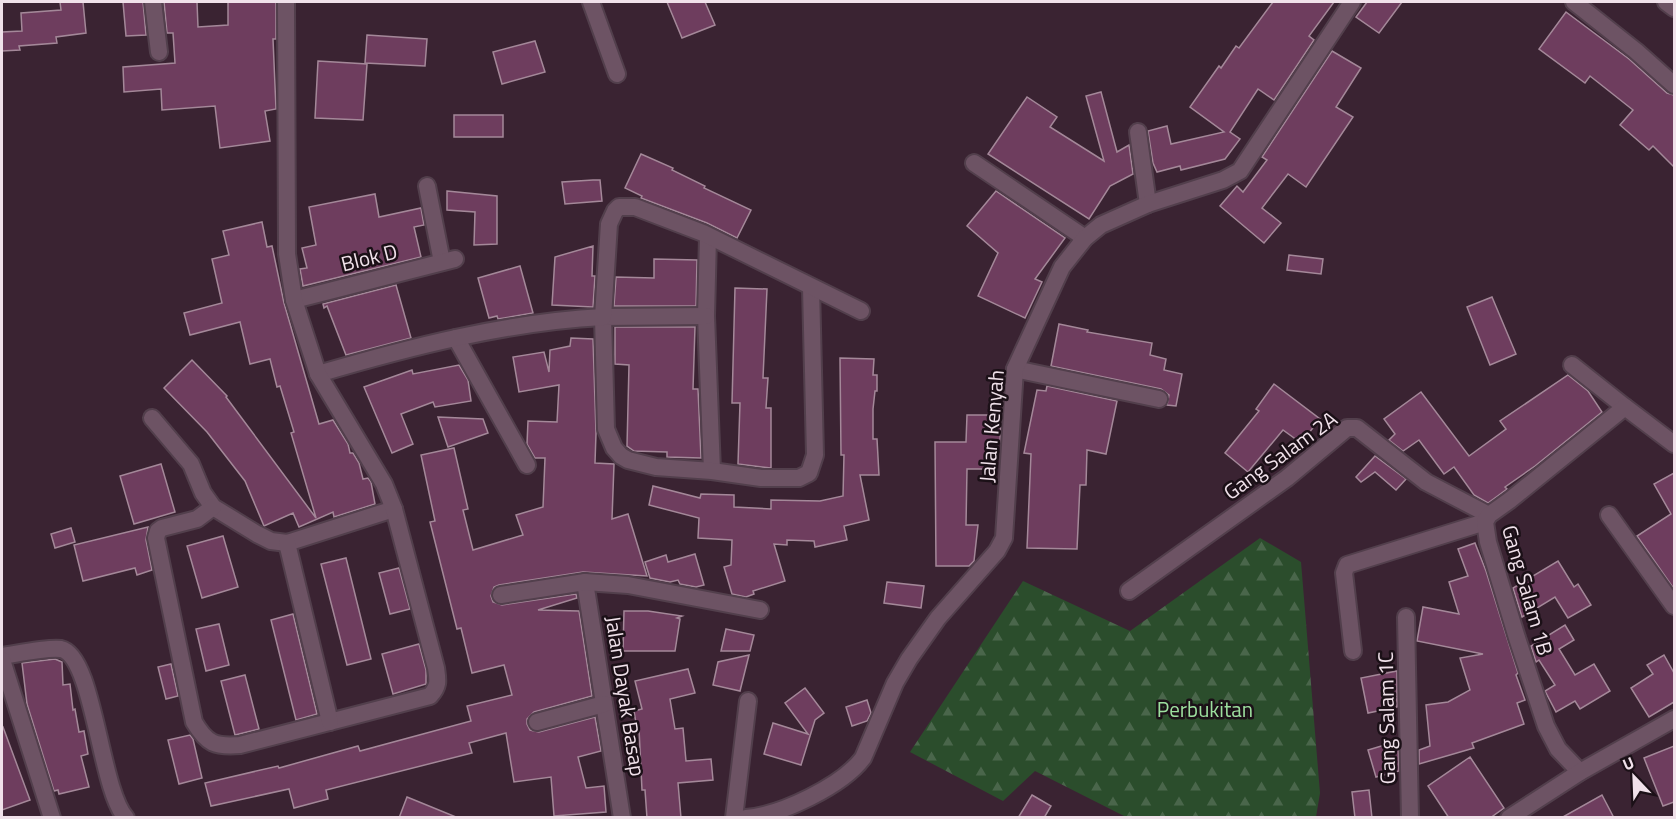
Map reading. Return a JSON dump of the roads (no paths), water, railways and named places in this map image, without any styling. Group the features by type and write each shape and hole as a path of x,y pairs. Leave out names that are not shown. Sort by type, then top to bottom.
{"street":[{"path":"153,2 159,52"},
{"path":"213,507 197,519 162,528 158,531 156,538 194,722 202,736 215,745 230,746 430,696 438,685 436,668 394,509 384,484 318,374 294,300 287,254 286,2"},
{"path":"591,2 617,74"},
{"name":"Jalan Kenyah","path":"756,817 804,799 855,768 863,758 895,683 909,659 938,618 1004,538 1015,369 1062,267 1085,238 1101,225 1148,204 1222,180 1240,171 1352,2"},
{"path":"1574,2 1636,51 1674,85"},
{"path":"1666,2 1674,9"},
{"path":"1138,132 1148,204"},
{"path":"974,163 1085,238"},
{"name":"Blok D","path":"294,300 448,260 427,186"},
{"path":"811,287 815,455 809,473 799,478 760,478 656,466 628,460 614,448 606,429 603,317 609,224 619,207 634,207 708,237 861,311"},
{"path":"708,237 706,316 712,471"},
{"path":"318,374 376,357 456,338 564,319 706,316"},
{"path":"456,338 527,465"},
{"path":"1572,365 1674,444"},
{"path":"1015,369 1159,399"},
{"name":"Gang Salam 1B","path":"1580,772 1558,749 1544,718 1488,542 1487,519 1625,407"},
{"path":"152,418 191,464 203,493 213,507 257,534 275,542 287,543 394,509"},
{"name":"Gang Salam 2A","path":"1129,591 1287,478 1347,428 1357,428 1426,482 1487,519"},
{"path":"1610,515 1674,606"},
{"path":"1353,651 1344,573 1347,565 1487,519"},
{"path":"287,543 330,722"},
{"path":"501,595 585,582 628,585 760,610"},
{"name":"Jalan Dayak Basap","path":"585,582 622,818"},
{"name":"Gang Salam 1C","path":"1406,616 1410,818"},
{"path":"2,656 59,649 73,656 80,670 94,717 115,800 126,818"},
{"path":"2,660 52,818"},
{"path":"734,818 748,701"},
{"path":"537,723 604,704"},
{"path":"1509,818 1580,772 1674,719"}],"park label":[{"name":"Perbukitan","path":"1205,709"}]}
